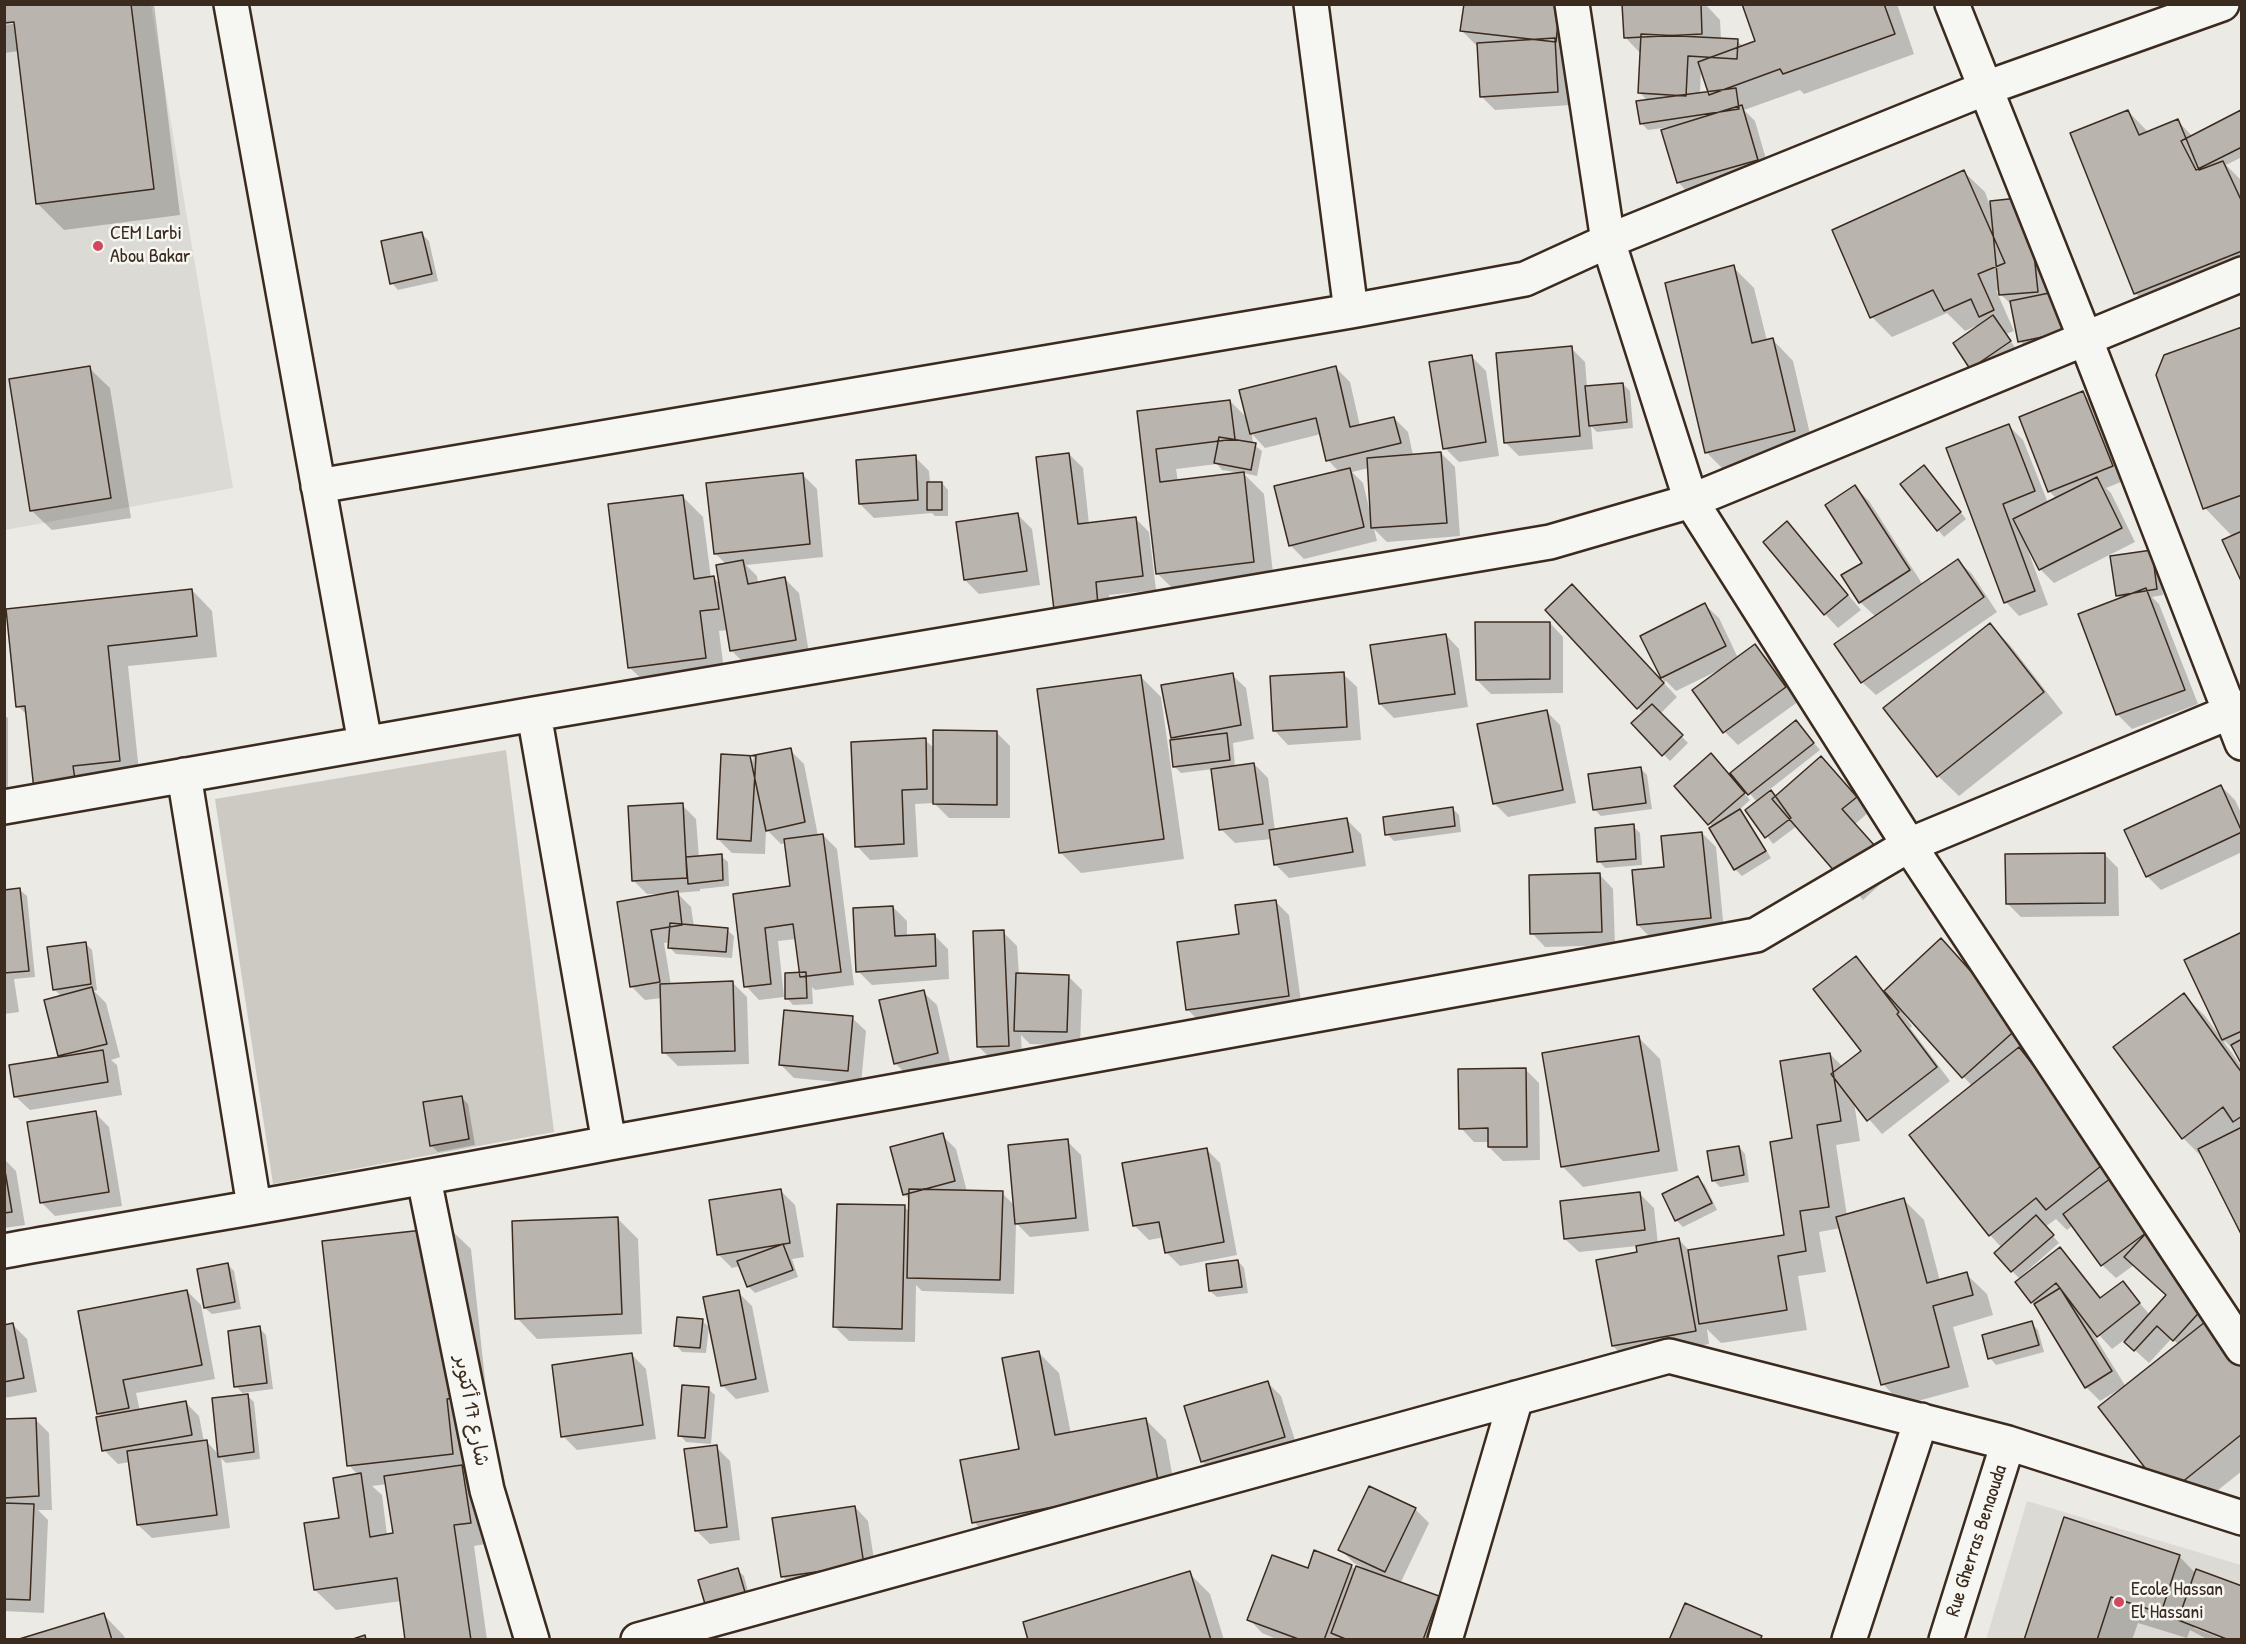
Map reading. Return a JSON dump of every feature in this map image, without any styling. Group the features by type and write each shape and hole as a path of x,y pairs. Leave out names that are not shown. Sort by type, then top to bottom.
{"street":[{"path":"231,4 365,743"},
{"path":"1311,4 1351,311"},
{"path":"1572,4 1608,241 1691,501 1909,845 2241,1348"},
{"path":"1952,4 2235,709 2241,743"},
{"path":"318,486 1351,311 1525,279 1608,241 1986,88 2222,4"},
{"path":"4,807 534,714 1550,542 1691,501 2241,274"},
{"path":"4,1251 254,1206 424,1179 609,1143 1756,935 1909,845 2235,709"},
{"path":"534,714 609,1143"},
{"path":"184,775 254,1206"},
{"name":"شارع 17 أكتوبر","path":"424,1179 487,1490 532,1640"},
{"path":"638,1640 1669,1356 2008,1443 2241,1518"},
{"path":"1445,1640 1516,1398"},
{"path":"1849,1640 1921,1420"},
{"name":"Rue Gherras Benaouda","path":"1946,1640 2008,1443"}],"shaded area":[{"name":"CEM Larbi Abou Bakar","path":"5,5 151,5 233,488 5,530"},
{"path":"506,750 554,1132 273,1184 215,799"},
{"name":"Ecole Hassan El Hassani","path":"2027,1501 2241,1565 2241,1639 1986,1640"}],"building":[{"path":"4,4 131,4 154,189 36,204 14,22 4,23"},
{"path":"1464,4 1560,4 1556,42 1460,31"},
{"path":"1622,4 1701,4 1702,34 1624,38"},
{"path":"1742,4 1884,4 1895,34 1783,74 1780,69 1709,95 1698,62 1755,41"},
{"path":"1641,34 1738,39 1737,59 1688,56 1686,96 1638,93"},
{"path":"1555,38 1558,92 1480,97 1477,43"},
{"path":"1736,88 1739,109 1640,124 1636,101"},
{"path":"1742,105 1758,160 1677,183 1661,130"},
{"path":"2128,110 2139,135 2178,119 2199,170 2223,161 2242,202 2242,251 2134,294 2070,133"},
{"path":"2241,110 2242,147 2196,170 2181,141"},
{"path":"1964,170 2005,263 1978,274 1994,310 1979,317 1971,299 1944,311 1933,290 1870,318 1832,230"},
{"path":"2028,197 2038,292 1999,295 1990,201"},
{"path":"422,232 432,274 390,284 381,241"},
{"path":"1734,265 1752,343 1773,338 1795,431 1705,453 1665,283"},
{"path":"2059,291 2067,332 2018,342 2010,301"},
{"path":"1993,315 2011,341 1970,369 1953,343"},
{"path":"2242,327 2242,495 2203,509 2156,375 2164,355"},
{"path":"1572,346 1580,436 1504,443 1496,353"},
{"path":"1472,355 1486,442 1443,449 1429,362"},
{"path":"90,366 111,498 30,511 9,379"},
{"path":"1336,366 1350,427 1394,417 1401,443 1326,461 1316,418 1250,434 1239,390"},
{"path":"1623,383 1627,422 1589,426 1585,386"},
{"path":"2083,391 2113,466 2048,492 2019,417"},
{"path":"1230,400 1235,439 1156,449 1160,482 1244,472 1254,562 1156,574 1137,411"},
{"path":"2009,424 2035,491 2003,504 2035,591 2004,603 1946,448"},
{"path":"1219,437 1256,443 1251,470 1214,463"},
{"path":"1441,452 1447,523 1371,528 1367,458"},
{"path":"1069,453 1078,524 1136,517 1143,576 1096,582 1098,605 1054,610 1036,457"},
{"path":"916,455 918,500 859,504 856,460"},
{"path":"1924,465 1961,512 1937,531 1900,484"},
{"path":"1350,468 1364,527 1289,546 1274,486"},
{"path":"803,473 810,544 714,554 706,483"},
{"path":"2097,477 2122,528 2039,570 2013,519"},
{"path":"927,482 942,482 942,510 927,510"},
{"path":"1855,485 1910,570 1859,603 1841,575 1862,563 1825,505"},
{"path":"683,495 694,579 714,576 719,609 700,611 706,658 628,668 608,504"},
{"path":"1018,513 1027,571 964,580 956,522"},
{"path":"1787,521 1848,595 1824,615 1763,542"},
{"path":"2242,531 2242,583 2222,540"},
{"path":"2152,550 2157,589 2116,596 2110,556"},
{"path":"1958,559 1984,597 1861,683 1834,644"},
{"path":"743,560 748,584 785,577 796,640 730,651 716,565"},
{"path":"1572,584 1664,683 1637,709 1545,610"},
{"path":"2146,588 2185,690 2116,715 2078,614"},
{"path":"192,589 197,636 108,646 120,761 73,766 76,786 34,790 25,706 16,707 6,609"},
{"path":"1705,603 1726,646 1661,678 1640,636"},
{"path":"1475,622 1550,622 1550,679 1476,680"},
{"path":"1990,623 2044,692 1937,777 1883,708"},
{"path":"1446,634 1455,694 1379,704 1370,645"},
{"path":"1755,644 1786,687 1723,733 1692,690"},
{"path":"1344,672 1347,727 1273,731 1270,676"},
{"path":"1233,673 1241,725 1171,738 1161,685"},
{"path":"1141,675 1164,839 1059,853 1037,689"},
{"path":"1652,704 1683,735 1662,756 1631,723"},
{"path":"1547,710 1563,790 1493,804 1477,724"},
{"path":"1796,720 1814,743 1748,795 1730,773"},
{"path":"933,730 997,731 997,805 933,804"},
{"path":"1227,733 1230,760 1173,767 1170,740"},
{"path":"926,738 927,789 902,790 904,844 855,847 851,742"},
{"path":"791,748 805,822 766,831 750,756"},
{"path":"1711,753 1745,793 1708,825 1674,786"},
{"path":"721,754 756,756 751,841 717,839"},
{"path":"1821,756 1857,797 1842,809 1883,855 1848,887 1772,799"},
{"path":"1254,763 1263,824 1219,830 1211,769"},
{"path":"1641,767 1646,803 1593,810 1588,774"},
{"path":"2221,785 2242,832 2146,877 2124,830"},
{"path":"1771,790 1791,818 1765,838 1745,810"},
{"path":"683,803 687,878 632,881 628,806"},
{"path":"1453,807 1455,826 1385,835 1383,817"},
{"path":"1740,809 1766,851 1734,870 1709,828"},
{"path":"1347,818 1353,852 1274,865 1269,830"},
{"path":"1634,824 1636,859 1597,862 1595,828"},
{"path":"1702,832 1711,918 1637,925 1632,870 1664,867 1661,836"},
{"path":"823,834 841,972 800,977 793,924 765,928 771,984 744,987 733,894 790,886 784,839"},
{"path":"2105,853 2105,903 2006,904 2005,854"},
{"path":"722,854 723,880 688,884 686,857"},
{"path":"1600,873 1602,932 1530,934 1529,875"},
{"path":"20,888 29,971 4,973 4,890"},
{"path":"678,891 682,925 651,930 660,982 630,987 617,902"},
{"path":"1276,900 1289,996 1186,1010 1177,942 1239,934 1235,905"},
{"path":"893,906 895,936 935,934 936,966 856,972 853,908"},
{"path":"670,923 728,928 726,952 668,948"},
{"path":"1004,930 1009,1046 977,1047 973,931"},
{"path":"2242,932 2242,1031 2222,1040 2184,960"},
{"path":"1941,938 2020,1026 1962,1078 1884,991"},
{"path":"86,942 91,984 53,990 47,947"},
{"path":"1856,956 1937,1067 1867,1121 1831,1074 1861,1051 1813,989"},
{"path":"806,972 807,998 785,999 785,973"},
{"path":"1016,973 1069,975 1067,1032 1014,1031"},
{"path":"733,981 735,1051 662,1053 660,984"},
{"path":"92,987 107,1044 58,1056 44,1000"},
{"path":"924,990 938,1053 894,1064 879,1000"},
{"path":"2184,993 2242,1073 2242,1116 2233,1122 2223,1107 2182,1139 2113,1047"},
{"path":"784,1010 853,1016 848,1071 779,1065"},
{"path":"1639,1036 1659,1151 1561,1167 1542,1053"},
{"path":"2242,1039 2242,1065 2231,1045"},
{"path":"2019,1047 2040,1074 2043,1072 2111,1158 2046,1210 2036,1198 1989,1236 1909,1135"},
{"path":"103,1050 108,1082 14,1097 9,1065"},
{"path":"1830,1053 1841,1121 1817,1125 1829,1207 1800,1211 1806,1251 1778,1256 1787,1310 1699,1324 1688,1250 1784,1235 1770,1142 1792,1138 1780,1061"},
{"path":"1526,1068 1527,1147 1488,1147 1488,1128 1459,1129 1458,1069"},
{"path":"462,1096 469,1139 430,1146 423,1102"},
{"path":"96,1111 109,1192 40,1203 27,1122"},
{"path":"2242,1127 2242,1236 2198,1149"},
{"path":"943,1133 955,1181 903,1195 890,1147"},
{"path":"1068,1139 1076,1218 1015,1224 1008,1145"},
{"path":"1739,1146 1744,1175 1712,1181 1707,1151"},
{"path":"1207,1148 1224,1242 1165,1253 1159,1222 1133,1226 1122,1163"},
{"path":"4,1165 12,1212 4,1213"},
{"path":"2115,1175 2154,1227 2101,1266 2063,1214"},
{"path":"1698,1176 1712,1203 1675,1221 1662,1194"},
{"path":"781,1189 790,1243 717,1255 709,1200"},
{"path":"909,1189 1003,1191 1000,1280 907,1278"},
{"path":"1640,1192 1645,1230 1564,1239 1560,1201"},
{"path":"1904,1198 1927,1283 1967,1272 1973,1295 1933,1306 1949,1367 1881,1385 1836,1217"},
{"path":"837,1204 905,1205 902,1329 833,1327"},
{"path":"2036,1215 2054,1235 2011,1272 1994,1253"},
{"path":"618,1217 622,1314 515,1319 512,1221"},
{"path":"451,1227 469,1396 447,1399 453,1454 347,1466 322,1241"},
{"path":"2149,1230 2217,1293 2173,1341 2157,1326 2134,1351 2124,1342 2166,1295 2124,1257"},
{"path":"1679,1238 1696,1331 1612,1346 1596,1260 1637,1252 1636,1246"},
{"path":"783,1244 793,1270 747,1287 737,1261"},
{"path":"2060,1247 2100,1298 2123,1281 2140,1303 2097,1337 2056,1283 2031,1303 2015,1282"},
{"path":"1238,1260 1242,1287 1209,1291 1206,1264"},
{"path":"228,1263 235,1302 204,1308 197,1269"},
{"path":"2060,1288 2112,1371 2085,1388 2034,1304"},
{"path":"187,1290 202,1365 123,1380 129,1408 97,1414 78,1311"},
{"path":"739,1290 756,1379 721,1386 703,1297"},
{"path":"677,1317 703,1319 700,1348 674,1346"},
{"path":"2032,1321 2039,1345 1988,1359 1982,1335"},
{"path":"2205,1322 2242,1368 2242,1434 2166,1495 2098,1407"},
{"path":"13,1323 24,1378 4,1382 4,1325"},
{"path":"260,1326 267,1383 234,1387 228,1331"},
{"path":"1039,1351 1055,1435 1146,1418 1159,1486 972,1523 960,1460 1019,1449 1002,1358"},
{"path":"632,1353 643,1425 561,1437 552,1365"},
{"path":"1268,1381 1285,1437 1201,1462 1184,1406"},
{"path":"682,1385 709,1387 705,1438 678,1436"},
{"path":"248,1394 254,1452 218,1457 212,1398"},
{"path":"186,1401 192,1435 102,1451 96,1417"},
{"path":"36,1418 39,1496 4,1498 4,1419"},
{"path":"207,1440 217,1515 137,1525 127,1451"},
{"path":"717,1445 727,1527 695,1531 684,1449"},
{"path":"462,1465 471,1523 454,1525 471,1640 405,1640 397,1578 314,1590 304,1523 339,1518 333,1478 361,1473 370,1537 393,1533 384,1476"},
{"path":"1369,1486 1416,1508 1385,1572 1338,1550"},
{"path":"4,1503 34,1504 30,1600 4,1599"},
{"path":"855,1506 864,1565 781,1577 772,1518"},
{"path":"2064,1517 2180,1555 2161,1613 2111,1597 2097,1640 2024,1640"},
{"path":"1314,1550 1352,1565 1324,1640 1301,1640 1247,1620 1272,1555 1308,1568"},
{"path":"1356,1566 1439,1596 1423,1640 1348,1640 1331,1633"},
{"path":"738,1568 747,1599 707,1611 698,1580"},
{"path":"2196,1569 2242,1586 2242,1640 2229,1640 2178,1620"},
{"path":"1190,1571 1211,1640 1028,1640 1023,1622"},
{"path":"1685,1603 1762,1636 1760,1640 1669,1640"},
{"path":"104,1613 112,1640 16,1640"},
{"path":"365,1635 366,1640 350,1640"}],"place":[{"name":"CEM Larbi Abou Bakar","path":"98,246"},
{"name":"Ecole Hassan El Hassani","path":"2119,1602"}]}
